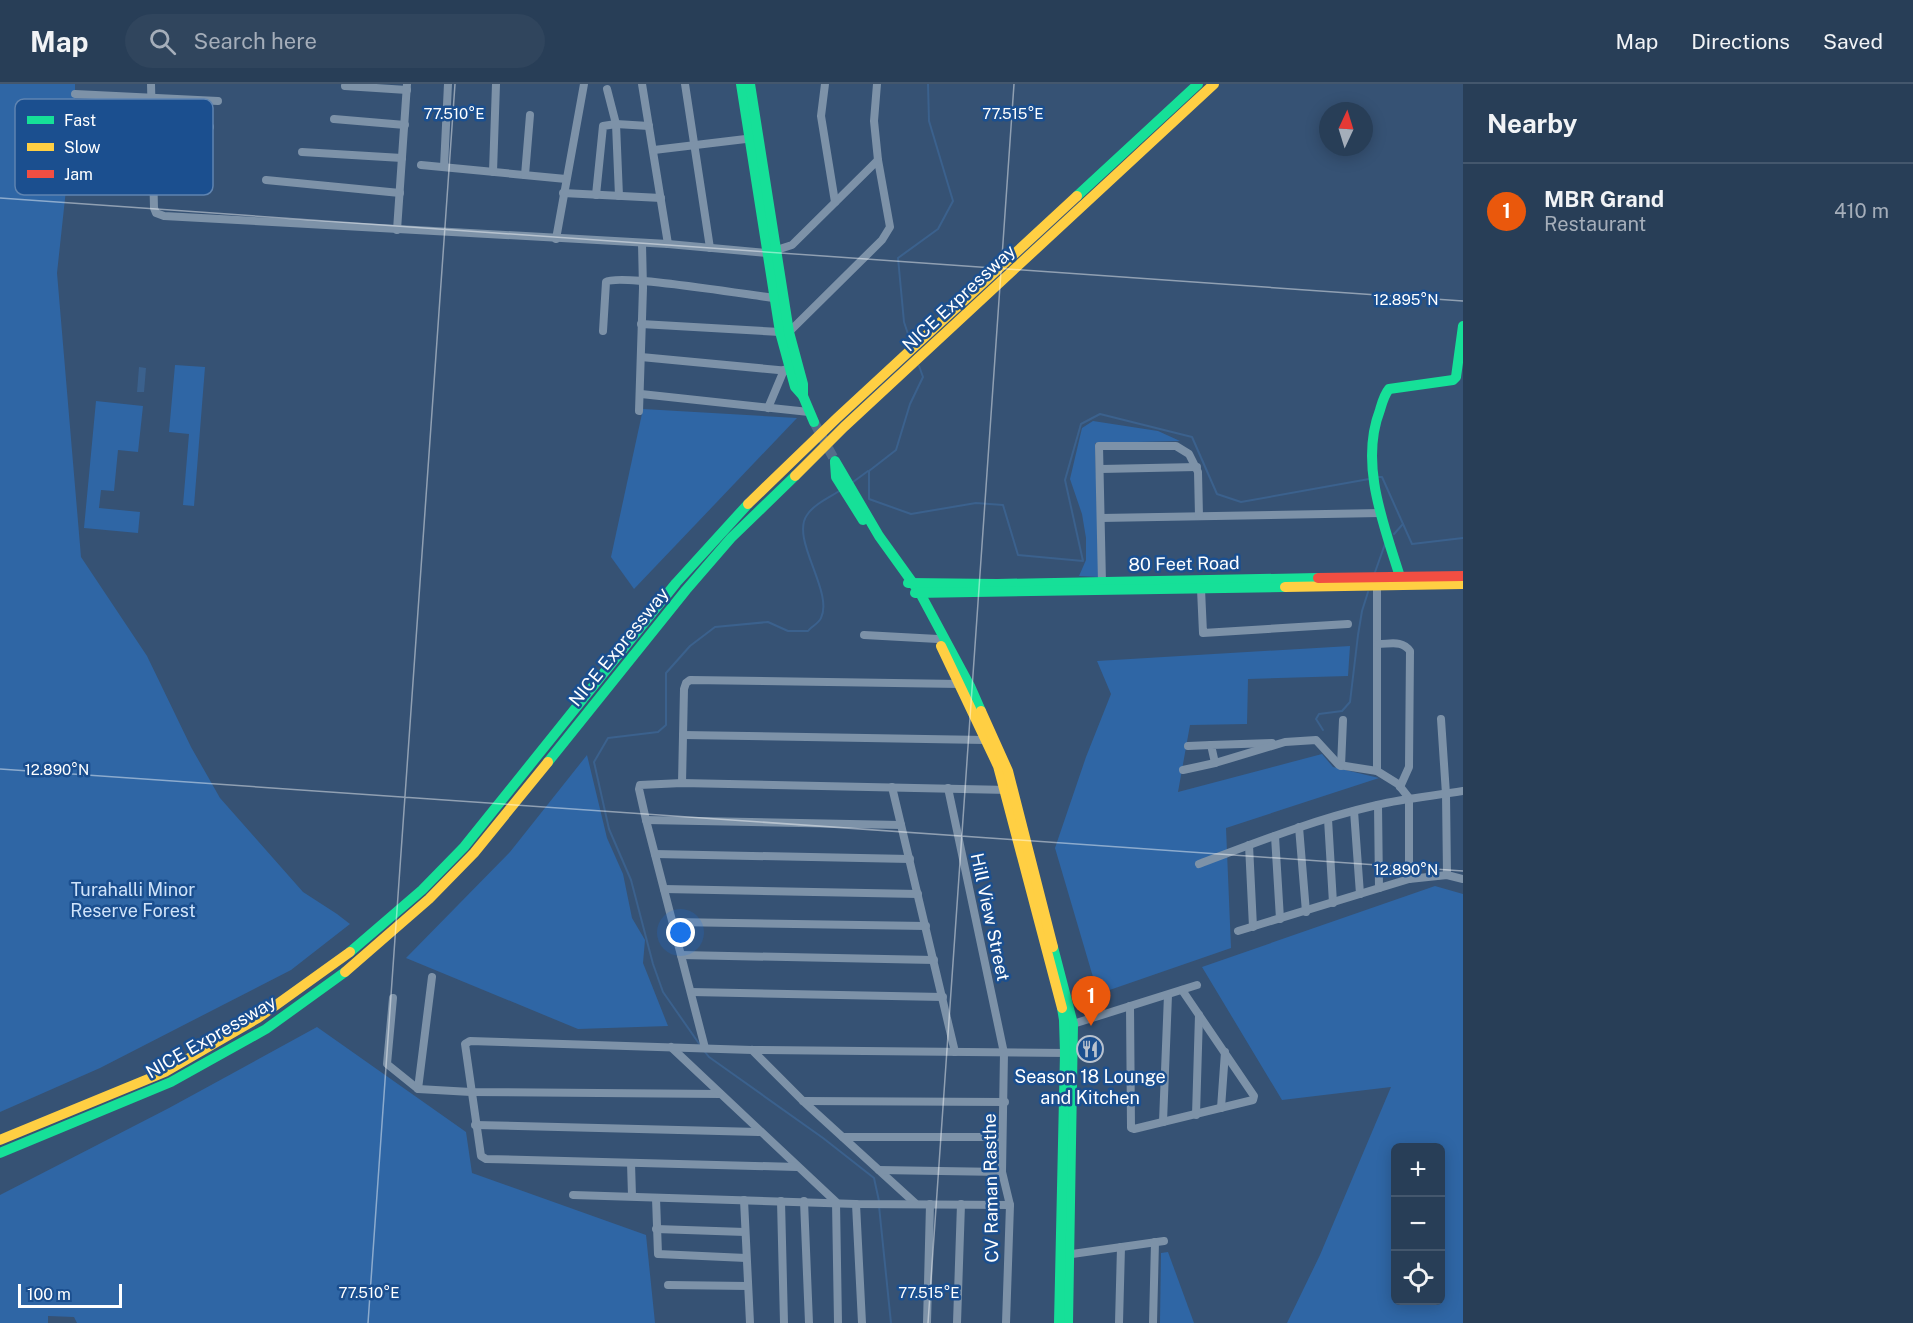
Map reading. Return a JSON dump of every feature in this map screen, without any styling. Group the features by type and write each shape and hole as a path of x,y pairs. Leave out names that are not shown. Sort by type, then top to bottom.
{"main road":[{"path":"741,84 754,138 784,332 787,371 795,387 803,396 812,417"},
{"path":"750,84 754,138"},
{"name":"NICE Expressway","path":"0,1153 171,1082 266,1029 345,972 386,938 429,899 474,853 686,590 731,538 818,451 910,367 925,345 1198,84"},
{"name":"NICE Expressway","path":"0,1140 165,1072 258,1018 336,964 378,930 464,847 676,583 729,524 819,435 908,353 925,345 1214,84"},
{"path":"772,252 774,298 803,384 803,396"},
{"path":"1400,577 1372,474 1370,454 1374,424 1386,393 1392,388 1455,379 1458,374 1463,326"},
{"path":"840,475 912,588 970,686 1005,764 1009,790 1060,1001 1069,1053"},
{"name":"80 Feet Road","path":"912,588 1202,589 1377,582 1400,577 1463,576"},
{"name":"80 Feet Road","path":"912,588 1102,583 1377,582 1463,585"},
{"path":"912,588 1009,790 1073,1024 1069,1053 1065,1255 1068,1323"},
{"path":"1059,1323 1065,1255"}],"street":[{"path":"151,84 152,97"},
{"path":"444,167 448,84"},
{"path":"493,172 496,84"},
{"path":"556,239 584,84"},
{"path":"642,84 668,244"},
{"path":"685,84 710,248"},
{"path":"825,84 821,116 835,202"},
{"path":"641,324 784,332 882,240 890,227 878,160 874,120 877,84"},
{"path":"345,86 407,87 397,230"},
{"path":"607,89 616,124 619,196"},
{"path":"75,94 185,99"},
{"path":"213,101 218,101"},
{"path":"525,175 530,115"},
{"path":"334,119 405,125"},
{"path":"596,195 602,129 605,124 649,126"},
{"path":"654,150 754,138"},
{"path":"302,152 402,158"},
{"path":"154,195 154,208 160,215 772,252 792,244 878,160"},
{"path":"421,165 566,179"},
{"path":"266,180 400,193"},
{"path":"563,193 661,198"},
{"path":"639,411 642,244"},
{"path":"603,331 606,282 611,279 774,298"},
{"path":"641,357 787,371 768,408"},
{"path":"641,394 768,408 812,417"},
{"path":"1102,583 1099,446 1176,446 1191,456 1197,467 1199,516"},
{"path":"1101,469 1197,467"},
{"path":"1101,518 1382,513"},
{"path":"1377,582 1377,771"},
{"path":"1202,589 1203,633 1348,624"},
{"path":"864,635 938,639"},
{"path":"1378,644 1401,643 1405,644 1410,651 1409,767 1400,787"},
{"path":"682,783 685,687 690,680 960,684"},
{"path":"1441,719 1446,794 1447,875"},
{"path":"1341,766 1343,720"},
{"path":"683,735 985,740"},
{"path":"1188,746 1316,740 1341,766 1377,771 1400,787 1409,798 1409,879"},
{"path":"1183,770 1285,742"},
{"path":"1211,745 1215,763"},
{"path":"705,1048 646,820 640,785 682,783 1009,790"},
{"path":"892,787 955,1052"},
{"name":"Hill View Street","path":"948,788 1004,1053"},
{"path":"1199,864 1299,827 1354,811 1409,798 1463,791"},
{"path":"1378,805 1379,888"},
{"path":"1354,811 1360,894"},
{"path":"1328,819 1332,903"},
{"path":"646,820 902,825"},
{"path":"1299,827 1306,912"},
{"path":"1275,836 1280,919"},
{"path":"1249,845 1253,927"},
{"path":"655,854 910,859"},
{"path":"1238,931 1409,879 1447,875 1463,879"},
{"path":"664,889 918,894"},
{"path":"673,922 926,926"},
{"path":"681,956 934,960"},
{"path":"418,1089 432,977"},
{"path":"1073,1024 1197,985"},
{"path":"1130,1006 1131,1127 1134,1129 1254,1098 1182,990"},
{"path":"691,992 943,997"},
{"path":"1163,1122 1168,995"},
{"path":"393,998 387,1064 418,1089 471,1092 720,1094"},
{"path":"1196,1114 1199,1014"},
{"path":"797,1167 486,1159 481,1156 465,1045 470,1041 752,1050 1069,1053"},
{"path":"671,1047 836,1202 838,1323"},
{"path":"752,1050 802,1101 915,1203"},
{"path":"1221,1108 1225,1052"},
{"name":"CV Raman Rasthe","path":"1004,1053 1005,1102 1002,1172 1010,1205 1006,1323"},
{"path":"802,1101 1005,1102"},
{"path":"476,1125 759,1132"},
{"path":"843,1137 1002,1137"},
{"path":"631,1163 632,1196"},
{"path":"879,1170 1002,1172"},
{"path":"573,1195 856,1204 1010,1205"},
{"path":"656,1198 658,1254 746,1258"},
{"path":"744,1200 750,1323"},
{"path":"782,1201 784,1323"},
{"path":"804,1201 809,1323"},
{"path":"856,1204 862,1323"},
{"path":"927,1323 930,1204"},
{"path":"957,1323 961,1204"},
{"path":"656,1229 745,1232"},
{"path":"1065,1255 1164,1241"},
{"path":"1153,1323 1155,1242"},
{"path":"1119,1323 1121,1247"},
{"path":"668,1285 748,1286"}],"green space":[{"name":"Turahalli Minor Reserve Forest","path":"0,84 75,84 75,99 15,99 15,195 65,195 57,273 81,557 147,656 191,747 220,798 303,892 350,924 291,970 100,1068 0,1112"},
{"path":"175,365 205,367 194,506 183,505 189,434 169,432"},
{"path":"96,401 143,406 138,452 118,450 114,491 101,490 99,508 140,512 138,533 84,528"},
{"path":"643,409 797,418 634,589 611,557"},
{"path":"1093,421 1158,431 1180,441 1095,443 1099,577 1079,576 1086,560 1086,538 1082,514 1070,479 1082,428"},
{"path":"1350,646 1348,676 1248,679 1247,724 1190,725 1178,792 1322,754 1333,767 1379,778 1226,828 1231,948 1098,994 1055,848 1086,757 1111,694 1097,661"},
{"path":"587,755 607,838 623,874 632,918 645,940 643,963 668,1026 578,1029 406,958 510,852"},
{"path":"1435,886 1463,894 1463,1323 1287,1323 1320,1255 1391,1087 1282,1100 1202,967"},
{"path":"317,1027 466,1132 472,1173 646,1235 655,1323 77,1323 74,1317 48,1316 48,1323 0,1323 0,1195 169,1108"},
{"path":"1168,1252 1194,1323 1160,1323 1161,1253"}],"shaded area":[{"path":"139,367 146,368 144,392 137,392"}],"waterway":[{"path":"911,343 904,322 898,258 938,229 953,201 929,121 928,84"},
{"path":"919,366 923,377 910,404 896,450 869,471 869,499 911,514 976,503 1003,505 1018,555 1083,561 1065,480 1081,424 1100,414 1192,437 1217,494 1241,502 1369,479"},
{"path":"853,482 868,471"},
{"path":"1378,477 1382,477 1412,544 1463,538"},
{"path":"700,1045 663,992 653,964 631,880 609,829 594,762 608,738 658,732 666,725 666,673 690,646 715,627 768,622 788,631 808,631 819,622 823,607 822,594 807,551 803,525 807,515 814,507 841,490"},
{"path":"1394,534 1403,524"},
{"path":"1374,575 1385,544"},
{"path":"1323,730 1316,719 1319,714 1342,711 1350,702 1358,635 1368,592"},
{"path":"705,1052 874,1178 879,1201"},
{"path":"879,1206 891,1323"}],"tunnel":[{"path":"814,422 835,461"}],"traffic: fast":[{"path":"741,84 780,332 795,387 803,396 814,422"},
{"path":"750,84 789,332 803,384 803,396"},
{"path":"1077,196 1198,84"},
{"path":"1400,577 1376,494 1372,452 1374,431 1383,399 1389,389 1453,380 1456,377 1463,326"},
{"path":"835,461 879,536 920,593 981,711"},
{"path":"835,463 836,477 863,520"},
{"path":"548,762 686,590 731,538 795,476"},
{"path":"350,952 422,890 464,847 676,583 748,504"},
{"path":"908,583 997,584 1318,578"},
{"path":"915,593 1285,587"},
{"path":"1053,947 1073,1024 1068,1323"},
{"path":"0,1153 171,1082 266,1029 345,972"},
{"path":"1059,1323 1065,1053 1062,1008"}],"traffic: slow":[{"path":"795,476 844,427 1214,84"},
{"path":"748,504 837,418 1077,196"},
{"path":"1285,587 1463,584"},
{"path":"941,646 998,766 1062,1008"},
{"path":"981,711 1008,771 1053,947"},
{"path":"345,972 429,899 474,853 548,762"},
{"path":"0,1140 165,1072 258,1018 350,952"}],"traffic: jam":[{"path":"1318,578 1463,576"}],"place":[{"name":"MBR Grand","path":"1091,1026"},
{"name":"Season 18 Lounge and Kitchen","path":"1090,1049"}]}
